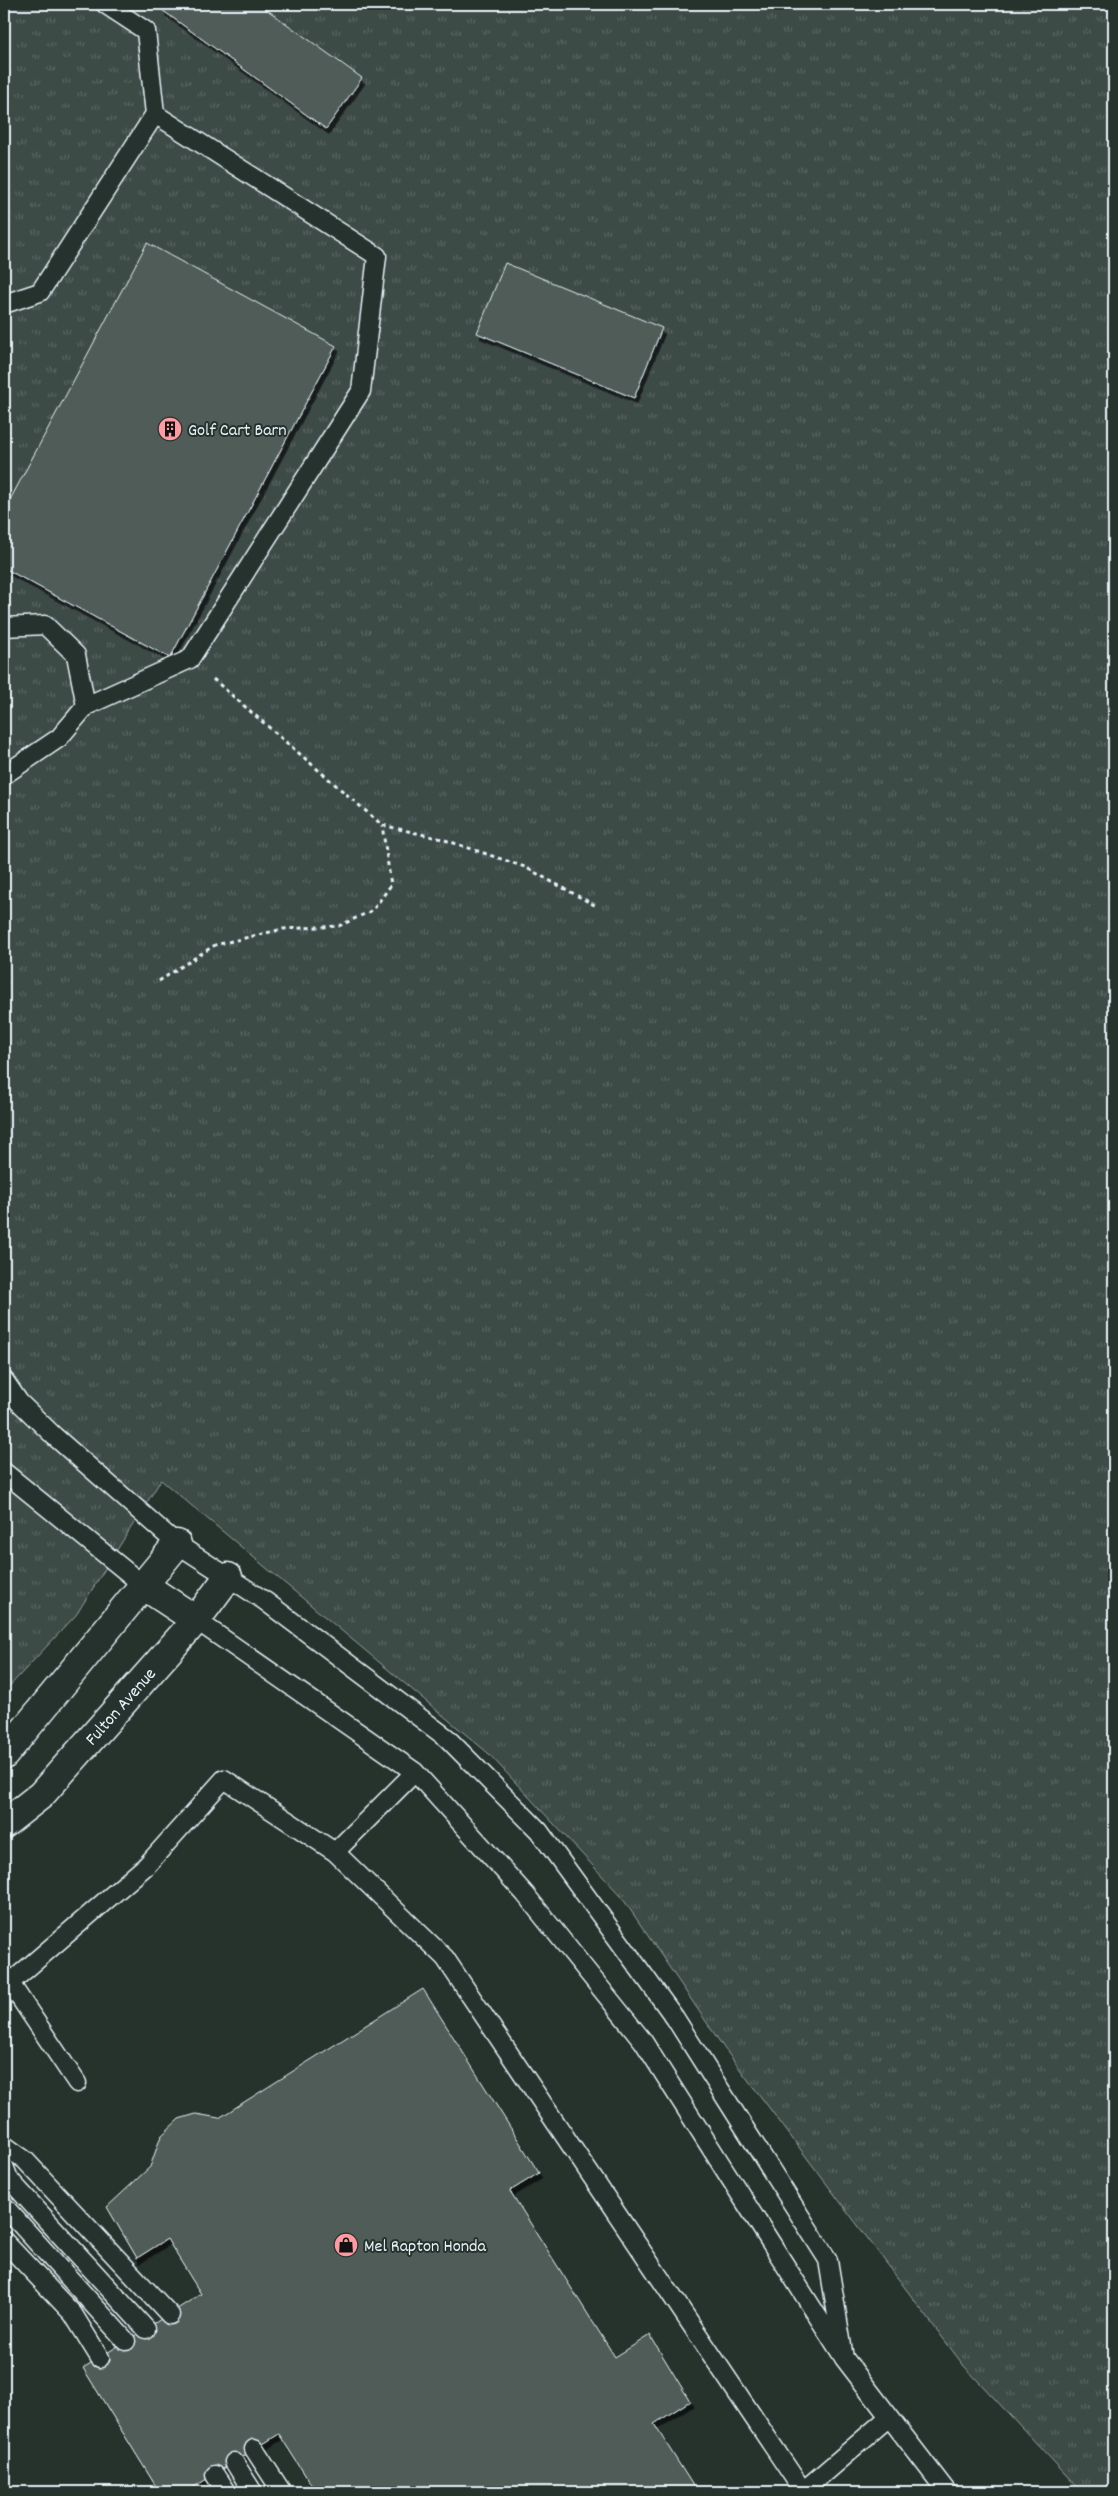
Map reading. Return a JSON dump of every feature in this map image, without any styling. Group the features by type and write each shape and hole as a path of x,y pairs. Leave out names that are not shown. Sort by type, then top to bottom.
{"street":[{"path":"4,1755 177,1544"},
{"name":"Fulton Avenue","path":"4,1824 41,1795 196,1620 228,1577"},
{"path":"143,1585 196,1620"}],"lane":[{"path":"4,304 40,292 155,114 146,31 105,4"},
{"path":"4,775 59,738 86,706 190,659 361,391 377,256 155,114"},
{"path":"4,627 45,625 76,655 86,706"},
{"path":"4,1380 20,1402 54,1436 177,1544 265,1601 447,1738 540,1831 675,2018 828,2260 844,2358"},
{"path":"4,1472 143,1585"},
{"path":"196,1620 415,1772 525,1894 643,2041 844,2358 947,2492"},
{"path":"335,1852 415,1772"},
{"path":"77,2083 10,1984 147,1865 224,1779 335,1852 445,1958 803,2492 889,2417"},
{"path":"4,2145 25,2160 170,2315"},
{"path":"4,2166 9,2179 146,2329"},
{"path":"4,2206 126,2341"},
{"path":"4,2241 73,2314 100,2358"},
{"path":"254,2450 282,2492"},
{"path":"234,2462 253,2492"},
{"path":"215,2475 226,2492"}],"path":[{"path":"190,659 382,825 442,839 525,867 598,907"},
{"path":"159,981 215,944 283,930 339,926 373,910 391,885 382,825"}],"green space":[{"path":"4,4 1114,4 1114,2492 1082,2492 964,2366 724,2048 621,1896 488,1753 161,1480 76,1615 4,1692"}],"building":[{"path":"4,4 6,4 7,63 4,63"},
{"path":"167,4 259,4 362,78 326,129 162,10"},
{"name":"Golf Cart Barn","path":"147,243 336,346 170,658 4,568 4,511"},
{"path":"505,263 662,328 634,398 477,333"},
{"path":"423,1989 539,2173 510,2191 615,2357 650,2335 690,2401 654,2424 697,2492 316,2492 279,2434 186,2492 150,2492 157,2488 83,2368 201,2294 167,2239 137,2258 107,2207 150,2167 161,2136 179,2119 196,2114 219,2118"}],"place":[{"name":"Golf Cart Barn","path":"170,429"},
{"name":"Mel Rapton Honda","path":"346,2245"}]}
